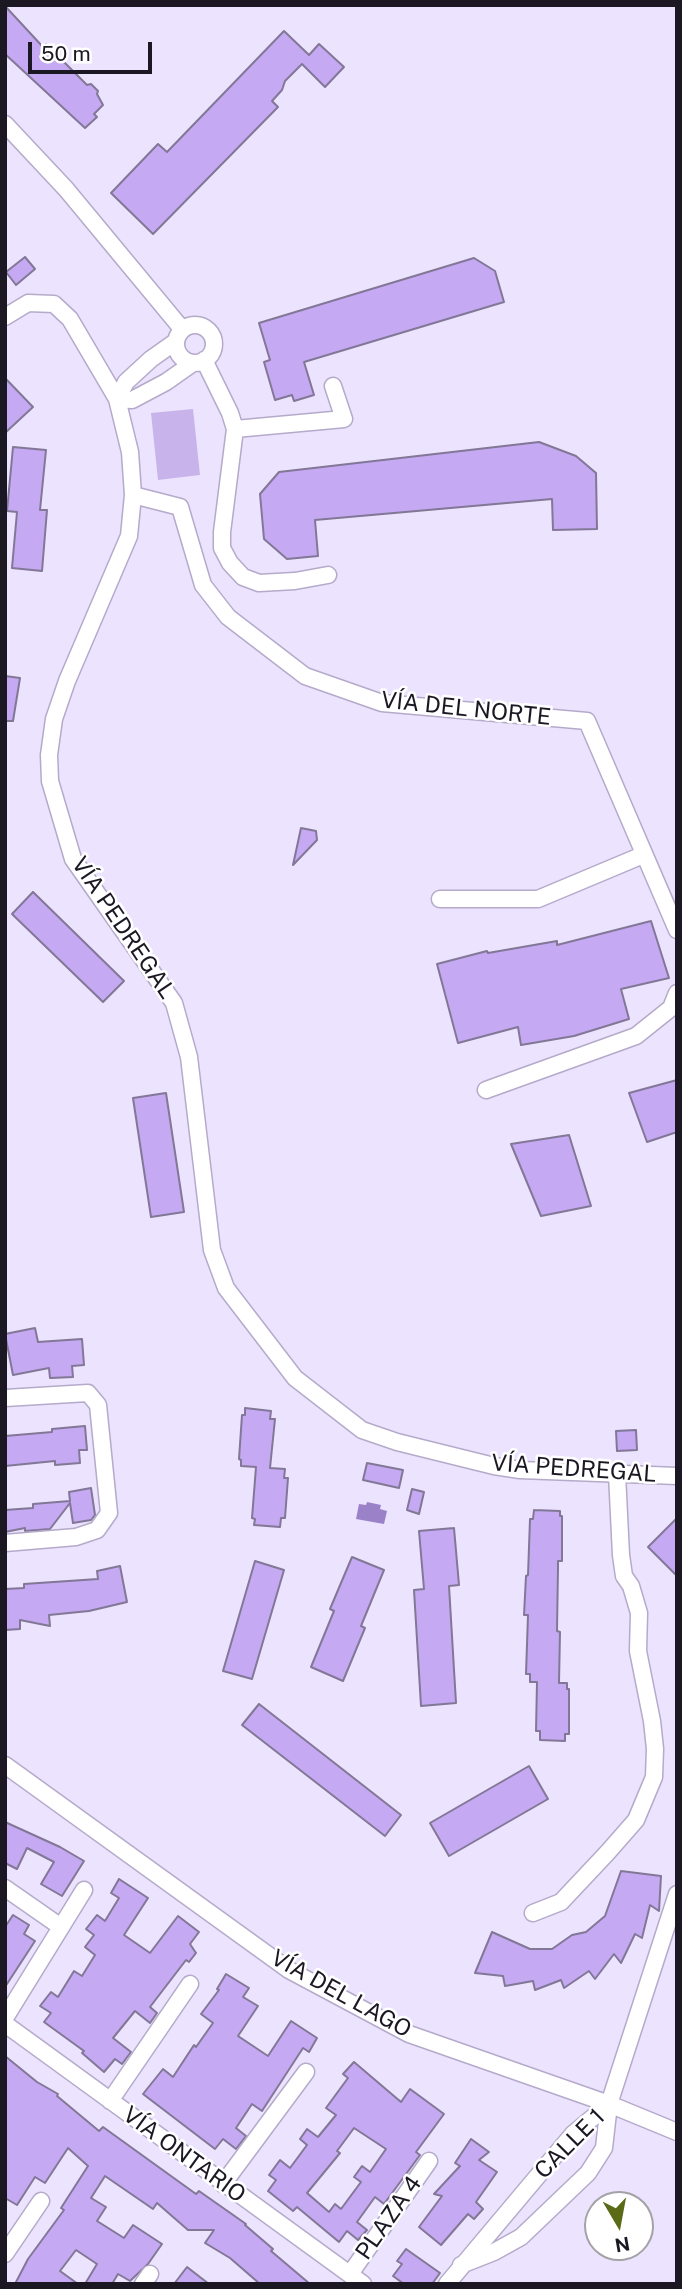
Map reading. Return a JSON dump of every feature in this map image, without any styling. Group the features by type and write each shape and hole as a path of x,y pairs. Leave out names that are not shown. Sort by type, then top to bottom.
{"street":[{"path":"5,124 66,189 179,335 180,356 198,362 230,413 235,429 222,532 222,548 230,563 243,577 259,583 295,582 328,575"},
{"name":"VÍA PEDREGAL","path":"5,317 28,303 54,304 70,318 117,399 130,452 133,495 129,536 66,681 54,719 50,780 73,859 174,1003 189,1057 212,1250 226,1288 295,1378 362,1430 397,1442 494,1466 677,1476"},
{"path":"196,324 210,331 214,345 212,353 198,362 132,400 117,399 126,382 179,335 196,324"},
{"path":"235,429 344,419 333,386"},
{"name":"VÍA DEL NORTE","path":"133,495 180,507 203,586 228,617 305,676 382,703 587,721 677,930"},
{"path":"440,900 538,899 643,855"},
{"path":"486,1090 636,1036 671,1008 677,993"},
{"path":"5,1398 88,1393 98,1405 109,1513 97,1530 76,1537 5,1543"},
{"path":"533,1913 561,1902 608,1852 636,1820 654,1777 652,1721 638,1651 639,1613 631,1586 624,1576 621,1555 617,1474"},
{"name":"VÍA DEL LAGO","path":"5,1765 289,1970 409,2034 609,2104 677,2133"},
{"path":"5,1888 61,1927"},
{"path":"5,2018 84,1890"},
{"path":"609,2104 677,1894"},
{"path":"110,2101 190,1984"},
{"name":"VÍA ONTARIO","path":"5,2024 356,2279"},
{"path":"223,2184 306,2072"},
{"name":"CALLE 1","path":"447,2284 573,2134 609,2104"},
{"name":"CALLE 1","path":"461,2265 494,2252 521,2237 588,2173 604,2148 609,2104"},
{"name":"PLAZA 4","path":"356,2279 429,2161"},
{"path":"5,2254 41,2201"}],"shaded area":[{"path":"193,409 200,475 158,480 151,413"},
{"path":"367,1502 381,1505 380,1509 387,1511 384,1524 356,1519 359,1504 366,1505"}],"building":[{"path":"5,6 43,47 46,44 87,85 91,84 98,91 103,105 94,114 97,117 85,128 5,54"},
{"path":"284,31 309,55 319,44 344,67 325,87 302,64 285,81 282,90 272,101 278,107 153,234 111,193 158,144 167,152"},
{"path":"25,257 35,269 16,285 6,272"},
{"path":"474,258 495,271 504,302 304,362 314,395 294,401 292,395 275,400 264,362 270,360 259,323"},
{"path":"5,378 33,407 5,433"},
{"path":"539,442 576,456 596,473 597,529 553,530 552,499 315,520 318,556 287,559 264,539 260,494 279,472"},
{"path":"13,447 46,450 40,510 47,510 42,571 12,568 17,512 7,511"},
{"path":"5,676 20,678 13,721 5,721"},
{"path":"301,828 316,831 317,840 293,865"},
{"path":"33,892 124,981 103,1002 12,914"},
{"path":"651,921 669,978 621,989 629,1019 574,1036 521,1045 518,1027 458,1043 437,964 487,951 488,953 557,941 557,945"},
{"path":"677,1080 677,1132 647,1142 629,1093"},
{"path":"166,1093 184,1212 151,1217 133,1098"},
{"path":"569,1135 591,1206 541,1216 511,1144"},
{"path":"35,1328 38,1342 82,1339 84,1365 72,1366 73,1377 50,1378 49,1368 13,1375 5,1334"},
{"path":"245,1408 271,1411 270,1419 275,1419 270,1468 285,1469 284,1478 288,1478 285,1518 281,1518 280,1527 254,1525 255,1519 252,1518 256,1467 241,1466 239,1459 242,1415 245,1415"},
{"path":"85,1426 87,1450 79,1450 80,1463 55,1465 55,1461 5,1466 5,1436"},
{"path":"636,1430 637,1450 617,1451 616,1431"},
{"path":"367,1463 403,1470 399,1488 363,1480"},
{"path":"91,1488 95,1515 91,1520 73,1523 70,1503 50,1529 25,1531 25,1528 5,1532 5,1510 33,1508 33,1504 70,1501 69,1492"},
{"path":"412,1489 424,1492 419,1514 407,1510"},
{"path":"534,1510 560,1511 562,1516 557,1631 560,1632 559,1683 567,1683 569,1689 569,1734 565,1734 565,1741 540,1740 540,1731 536,1731 537,1682 530,1682 530,1674 526,1674 528,1615 524,1615 530,1519 533,1519"},
{"path":"677,1518 677,1576 648,1547"},
{"path":"454,1528 459,1585 449,1586 456,1703 421,1706 414,1590 424,1589 419,1531"},
{"path":"352,1557 384,1570 361,1626 365,1628 343,1681 311,1667 334,1611 330,1609"},
{"path":"255,1561 284,1570 252,1679 223,1671"},
{"path":"120,1566 127,1602 89,1611 49,1615 50,1626 20,1620 20,1629 5,1630 5,1589 24,1588 24,1584 98,1579 97,1571"},
{"path":"259,1704 401,1815 385,1836 242,1725"},
{"path":"529,1766 548,1799 449,1856 430,1823"},
{"path":"5,1822 84,1861 62,1896 41,1884 54,1862 27,1848 17,1869 5,1863"},
{"path":"621,1871 661,1876 659,1911 650,1905 642,1938 635,1934 621,1963 614,1954 595,1979 589,1971 564,1988 561,1980 535,1990 533,1981 505,1986 503,1976 475,1973 492,1932 530,1949 552,1949 572,1935 586,1932 605,1916"},
{"path":"119,1879 148,1898 124,1935 150,1953 178,1916 199,1932 190,1944 196,1953 189,1962 186,1960 150,2007 157,2013 150,2023 135,2011 113,2038 131,2052 122,2064 115,2059 104,2072 82,2053 84,2051 44,2022 51,2013 40,2006 51,1992 58,1997 74,1971 82,1976 95,1955 85,1947 94,1935 86,1929 97,1915 105,1921 119,1898 111,1893"},
{"path":"13,1915 29,1925 24,1934 35,1941 5,1987 5,1927"},
{"path":"226,1974 249,1988 243,1997 258,2006 238,2036 268,2056 291,2021 317,2038 309,2052 303,2048 262,2111 252,2104 236,2128 246,2136 236,2149 223,2139 215,2149 143,2094 163,2069 173,2077 194,2045 196,2047 213,2023 201,2014 219,1990 217,1989"},
{"path":"5,2056 37,2082 58,2094 57,2096 99,2131 103,2127 196,2194 199,2191 246,2224 273,2249 271,2251 310,2284 260,2284 230,2258 205,2243 214,2230 188,2230 157,2203 153,2209 105,2176 91,2198 106,2207 97,2221 124,2238 133,2225 162,2244 148,2264 130,2281 118,2274 112,2284 85,2284 97,2264 76,2250 60,2271 78,2284 15,2284 28,2259 64,2210 61,2208 88,2166 68,2148 45,2183 35,2177 17,2205 5,2198"},
{"path":"354,2062 401,2102 410,2089 444,2114 416,2152 420,2155 384,2204 375,2197 357,2222 367,2230 358,2240 347,2231 339,2242 297,2207 293,2211 268,2191 276,2180 269,2175 280,2160 290,2168 307,2145 300,2139 307,2129 318,2137 336,2115 326,2108 348,2078 343,2074","holes":["354,2128 386,2149 370,2172 362,2166 354,2177 361,2182 341,2209 335,2204 329,2212 307,2193 340,2153 337,2151"]},
{"path":"471,2139 489,2152 479,2160 497,2172 476,2202 483,2209 474,2219 468,2214 441,2245 419,2227 442,2196 434,2194 460,2166 455,2163"},
{"path":"406,2249 440,2273 432,2284 404,2284 393,2276 402,2264 397,2261"},
{"path":"187,2267 209,2284 174,2284"}]}
